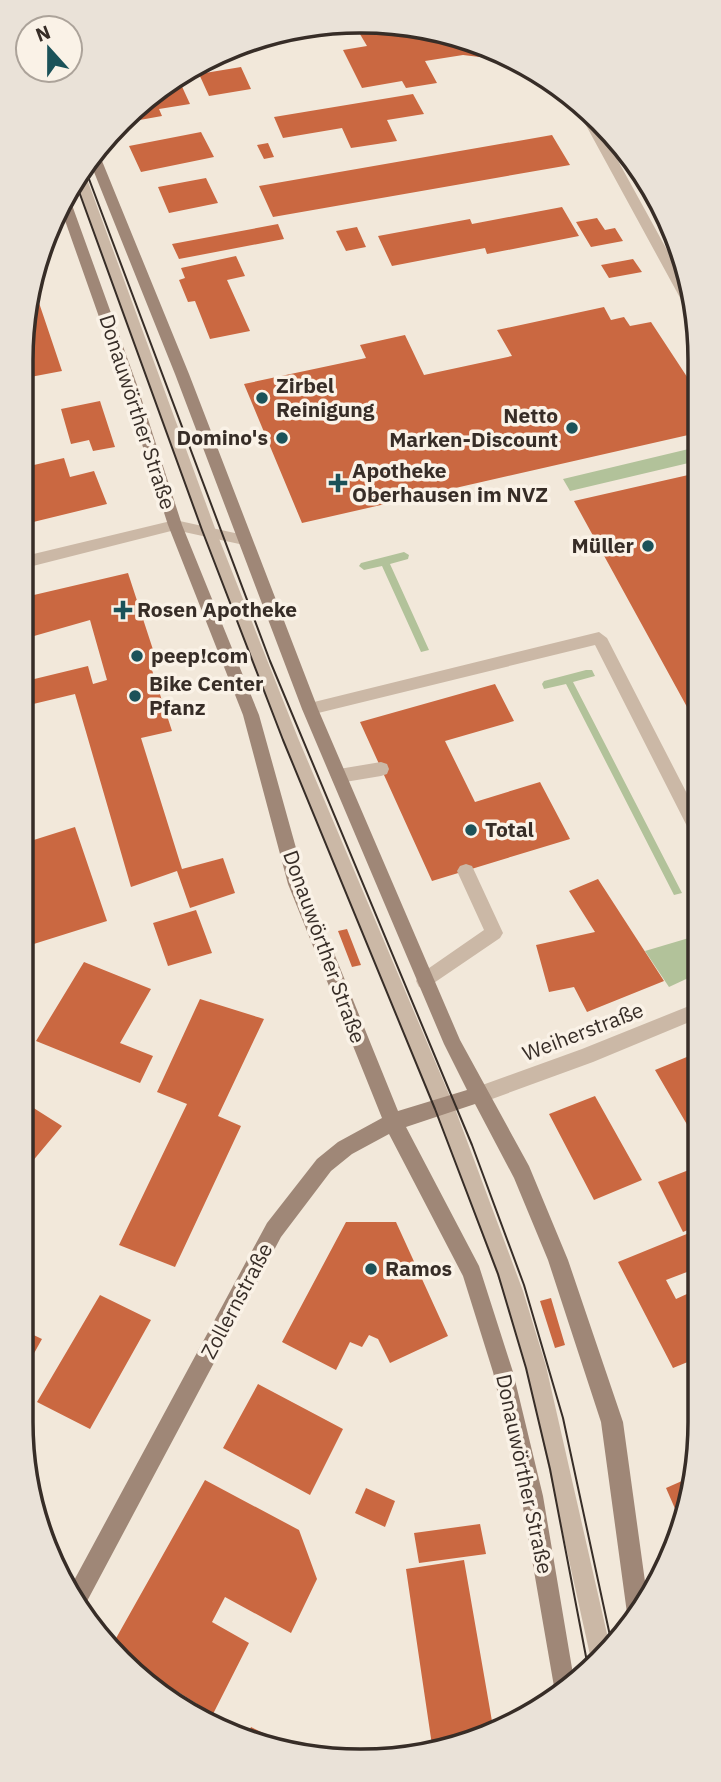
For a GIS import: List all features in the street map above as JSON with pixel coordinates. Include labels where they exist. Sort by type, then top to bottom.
[{"type":"main road","points":[[98,165],[182,374],[310,709],[453,1044],[522,1173],[558,1261],[612,1422],[636,1598]]},
{"type":"main road","name":"Donauwörther Straße","points":[[69,213],[130,385],[175,525],[250,715],[297,884],[393,1122],[472,1273],[503,1372],[532,1496],[562,1679]]},
{"type":"main road","name":"Zollernstraße","points":[[80,1591],[274,1230],[324,1165],[345,1148],[393,1122],[481,1094]]},
{"type":"street","points":[[597,134],[678,282]]},
{"type":"street","points":[[84,186],[209,531],[290,738],[444,1106],[513,1291],[536,1366],[598,1647]]},
{"type":"street","points":[[33,561],[175,525],[244,540]]},
{"type":"street","points":[[310,709],[599,638],[688,812]]},
{"type":"street","points":[[339,776],[381,769]]},
{"type":"street","points":[[425,981],[494,933],[466,871]]},
{"type":"street","name":"Weiherstraße","points":[[481,1094],[586,1056],[688,1014]]},
{"type":"green space","points":[[688,449],[688,463],[570,491],[563,479]]},
{"type":"green space","points":[[404,552],[409,555],[408,559],[390,564],[429,650],[421,652],[382,566],[364,570],[359,566],[361,563]]},
{"type":"green space","points":[[592,670],[595,676],[573,682],[682,893],[674,895],[566,684],[544,689],[542,684],[544,681]]},
{"type":"green space","points":[[688,938],[688,978],[669,987],[645,951]]},
{"type":"building","points":[[359,33],[403,36],[445,44],[485,58],[463,55],[425,61],[437,83],[406,88],[402,81],[362,88],[343,50],[367,46]]},
{"type":"building","points":[[241,67],[251,89],[209,96],[200,76]]},
{"type":"building","points":[[182,86],[190,104],[159,109],[162,116],[138,120]]},
{"type":"building","points":[[413,94],[424,114],[387,120],[397,141],[351,148],[342,128],[283,138],[274,117]]},
{"type":"building","points":[[201,132],[214,157],[141,172],[129,146]]},
{"type":"building","points":[[552,135],[570,165],[273,217],[259,186]]},
{"type":"building","points":[[268,143],[274,157],[264,159],[257,145]]},
{"type":"building","points":[[206,178],[218,203],[169,213],[158,187]]},
{"type":"building","points":[[562,207],[579,236],[487,254],[485,248],[392,266],[378,236],[470,219],[472,224]]},
{"type":"building","points":[[597,218],[605,230],[615,228],[623,241],[591,247],[576,222]]},
{"type":"building","points":[[278,224],[284,239],[179,259],[172,244]]},
{"type":"building","points":[[357,227],[366,247],[346,251],[336,231]]},
{"type":"building","points":[[236,256],[245,276],[227,280],[250,331],[210,339],[195,301],[188,302],[179,280],[185,278],[181,268]]},
{"type":"building","points":[[633,259],[642,272],[609,278],[601,265]]},
{"type":"building","points":[[39,303],[62,371],[33,376]]},
{"type":"building","points":[[604,307],[611,320],[624,317],[630,326],[651,322],[688,378],[688,435],[302,523],[244,384],[366,358],[360,345],[405,335],[424,375],[512,356],[497,330]]},
{"type":"building","points":[[100,401],[115,447],[93,451],[89,440],[71,444],[61,409]]},
{"type":"building","points":[[64,458],[70,477],[94,471],[107,504],[33,522],[33,465]]},
{"type":"building","name":"Müller","points":[[688,475],[688,709],[574,501]]},
{"type":"building","points":[[128,573],[159,668],[152,670],[172,731],[141,738],[182,869],[223,858],[235,893],[190,908],[177,871],[131,887],[75,694],[33,704],[33,679],[88,666],[93,684],[107,680],[90,620],[33,636],[33,595]]},
{"type":"building","points":[[495,684],[514,721],[445,741],[475,802],[540,782],[570,839],[432,881],[360,722]]},
{"type":"building","points":[[75,827],[107,921],[33,944],[33,840]]},
{"type":"building","points":[[598,879],[664,981],[587,1012],[574,987],[549,992],[536,945],[595,932],[569,891]]},
{"type":"building","points":[[196,910],[212,953],[168,966],[153,923]]},
{"type":"building","points":[[347,929],[361,965],[352,967],[338,931]]},
{"type":"building","points":[[84,962],[151,989],[120,1043],[153,1056],[140,1083],[36,1041]]},
{"type":"building","points":[[200,999],[264,1019],[218,1116],[241,1126],[175,1267],[119,1245],[187,1104],[157,1092]]},
{"type":"building","points":[[688,1056],[688,1126],[655,1070]]},
{"type":"building","points":[[595,1096],[642,1180],[594,1200],[549,1114]]},
{"type":"building","points":[[33,1108],[62,1126],[33,1161]]},
{"type":"building","points":[[688,1170],[688,1230],[683,1232],[658,1182]]},
{"type":"building","points":[[346,1222],[396,1222],[448,1336],[390,1363],[378,1339],[369,1335],[362,1347],[350,1342],[336,1370],[282,1342]]},
{"type":"building","points":[[688,1233],[688,1272],[666,1280],[676,1299],[688,1294],[688,1362],[673,1368],[618,1262]]},
{"type":"building","points":[[100,1295],[151,1320],[90,1429],[37,1402]]},
{"type":"building","points":[[551,1298],[565,1345],[555,1348],[540,1301]]},
{"type":"building","points":[[33,1335],[42,1339],[33,1355]]},
{"type":"building","points":[[258,1384],[343,1429],[310,1495],[223,1448]]},
{"type":"building","points":[[205,1480],[299,1530],[317,1579],[291,1633],[225,1597],[212,1622],[249,1643],[213,1714],[161,1681],[116,1639]]},
{"type":"building","points":[[682,1481],[676,1510],[666,1488]]},
{"type":"building","points":[[366,1488],[395,1501],[385,1527],[355,1513]]},
{"type":"building","points":[[480,1524],[486,1554],[419,1563],[414,1533]]},
{"type":"building","points":[[464,1560],[492,1721],[431,1741],[406,1569]]},
{"type":"tram line","points":[[89,178],[270,661],[472,1145],[524,1285],[563,1418],[610,1634]]},
{"type":"tram line","points":[[80,193],[202,530],[283,740],[435,1109],[498,1274],[526,1368],[550,1469],[586,1658]]},
{"type":"place","name":"Zirbel Reinigung","points":[[262,398]]},
{"type":"place","name":"Netto Marken-Discount","points":[[572,428]]},
{"type":"place","name":"Domino's","points":[[282,438]]},
{"type":"place","name":"Apotheke Oberhausen im NVZ","points":[[338,483]]},
{"type":"place","name":"Müller","points":[[648,546]]},
{"type":"place","name":"Rosen Apotheke","points":[[123,610]]},
{"type":"place","name":"peep!com","points":[[137,656]]},
{"type":"place","name":"Bike Center Pfanz","points":[[135,696]]},
{"type":"place","name":"Total","points":[[471,830]]},
{"type":"place","name":"Ramos","points":[[371,1269]]}]
